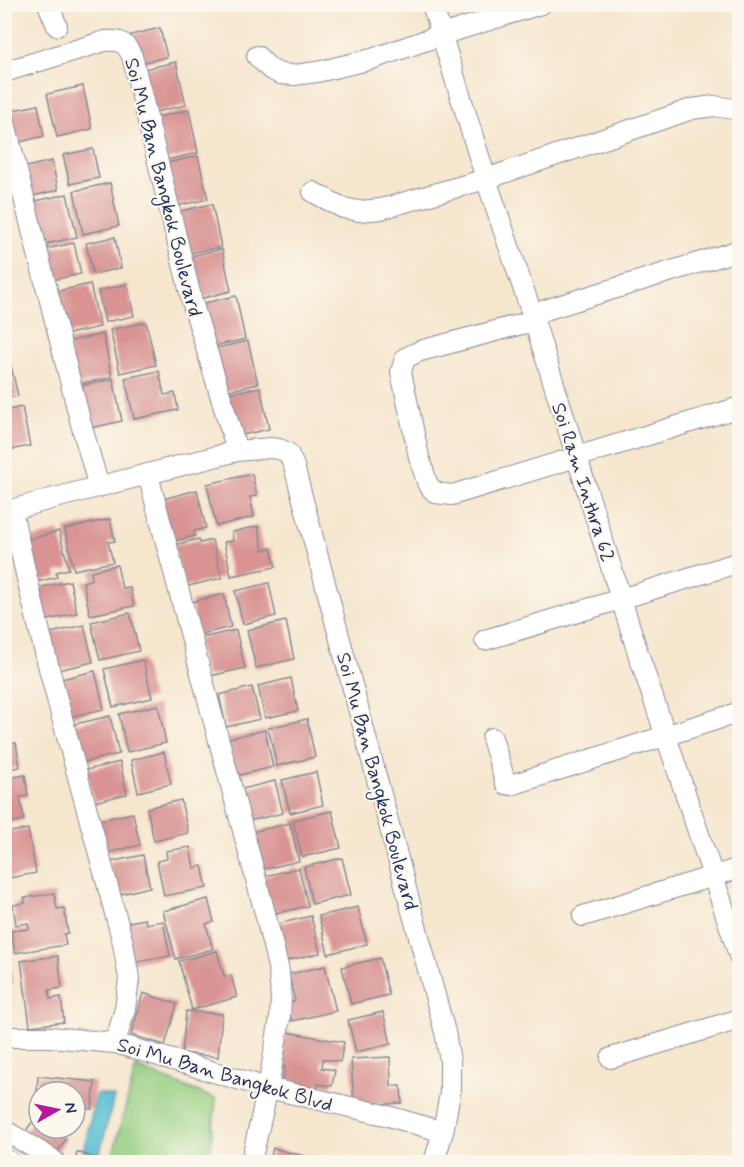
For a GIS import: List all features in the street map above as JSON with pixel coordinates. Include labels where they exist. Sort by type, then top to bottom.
[{"type":"street","points":[[48,4],[57,26]]},
{"type":"street","name":"Soi Ram Inthra 62","points":[[432,4],[621,599],[740,958]]},
{"type":"street","points":[[257,56],[270,69],[280,74],[317,72],[372,59],[541,4]]},
{"type":"street","name":"Soi Mu Ban Bangkok Boulevard","points":[[4,72],[105,41],[115,40],[124,44],[128,49],[132,56],[192,301],[237,451]]},
{"type":"street","points":[[313,192],[343,208],[359,211],[381,209],[486,179],[692,109],[714,106],[740,110]]},
{"type":"street","points":[[4,119],[99,487]]},
{"type":"street","points":[[740,250],[532,318],[420,351],[405,358],[401,372],[419,457],[428,485],[436,493],[452,495],[740,407]]},
{"type":"street","name":"Soi Mu Ban Bangkok Boulevard","points":[[115,1042],[125,1009],[129,979],[123,943],[62,721],[8,511],[237,451],[279,449],[288,453],[294,466],[446,1032],[450,1061],[450,1093],[443,1132],[434,1162]]},
{"type":"street","points":[[148,475],[279,972],[280,1018],[268,1088],[251,1162]]},
{"type":"street","points":[[485,640],[740,562]]},
{"type":"street","points":[[492,738],[506,783],[511,785],[740,712]]},
{"type":"street","points":[[583,916],[740,868]]},
{"type":"street","points":[[611,1058],[740,1018]]},
{"type":"street","name":"Soi Mu Ban Bangkok Blvd","points":[[4,1037],[51,1037],[115,1042],[268,1088],[385,1115],[443,1132]]},
{"type":"street","points":[[4,1130],[55,1162]]},
{"type":"street","points":[[4,1159],[10,1162]]},
{"type":"green space","points":[[136,1067],[216,1099],[211,1162],[111,1162]]},
{"type":"water","points":[[97,1093],[114,1097],[99,1156],[83,1151]]},
{"type":"building","points":[[160,28],[167,57],[137,64],[131,35]]},
{"type":"building","points":[[176,62],[186,105],[150,113],[140,70]]},
{"type":"building","points":[[83,86],[92,129],[57,137],[47,94]]},
{"type":"building","points":[[38,105],[44,136],[16,143],[9,111]]},
{"type":"building","points":[[189,110],[198,153],[162,161],[153,118]]},
{"type":"building","points":[[93,149],[99,178],[70,184],[63,155]]},
{"type":"building","points":[[198,156],[208,199],[172,207],[162,164]]},
{"type":"building","points":[[52,161],[58,190],[29,197],[22,168]]},
{"type":"building","points":[[110,183],[119,226],[83,234],[74,191]]},
{"type":"building","points":[[67,194],[77,237],[41,245],[31,202]]},
{"type":"building","points":[[212,204],[221,247],[185,254],[176,212]]},
{"type":"building","points":[[115,237],[121,268],[93,274],[86,243]]},
{"type":"building","points":[[74,243],[81,274],[52,280],[46,249]]},
{"type":"building","points":[[222,249],[231,291],[195,300],[186,257]]},
{"type":"building","points":[[90,284],[100,327],[64,335],[54,292]]},
{"type":"building","points":[[127,284],[134,316],[105,322],[98,291]]},
{"type":"building","points":[[236,296],[245,339],[209,347],[200,304]]},
{"type":"building","points":[[146,322],[156,365],[120,373],[110,330]]},
{"type":"building","points":[[103,334],[112,377],[76,385],[67,342]]},
{"type":"building","points":[[248,341],[258,384],[222,392],[212,349]]},
{"type":"building","points":[[9,357],[18,396],[4,399],[4,358]]},
{"type":"building","points":[[159,371],[164,395],[175,393],[178,410],[134,419],[125,378]]},
{"type":"building","points":[[113,379],[122,421],[86,429],[77,387]]},
{"type":"building","points":[[260,387],[269,429],[233,437],[224,394]]},
{"type":"building","points":[[22,407],[30,446],[4,451],[4,411]]},
{"type":"building","points":[[252,474],[257,496],[250,497],[254,517],[216,526],[207,484]]},
{"type":"building","points":[[197,490],[206,528],[194,531],[195,536],[170,542],[159,500]]},
{"type":"building","points":[[110,519],[115,541],[108,542],[113,562],[74,570],[65,529]]},
{"type":"building","points":[[258,526],[263,550],[271,548],[276,567],[231,576],[224,542],[233,541],[232,532]]},
{"type":"building","points":[[59,531],[69,569],[56,572],[57,577],[33,583],[22,541]]},
{"type":"building","points":[[199,539],[200,543],[212,540],[222,578],[184,587],[174,545]]},
{"type":"building","points":[[117,565],[122,588],[130,587],[134,606],[90,615],[83,582],[92,579],[91,571]]},
{"type":"building","points":[[70,581],[77,613],[44,621],[37,588]]},
{"type":"building","points":[[269,583],[276,616],[243,624],[235,591]]},
{"type":"building","points":[[224,594],[231,627],[198,635],[191,602]]},
{"type":"building","points":[[130,613],[139,651],[100,660],[91,622]]},
{"type":"building","points":[[286,621],[294,659],[256,668],[247,630]]},
{"type":"building","points":[[84,625],[93,662],[54,671],[46,634]]},
{"type":"building","points":[[236,630],[245,668],[206,677],[197,639]]},
{"type":"building","points":[[143,660],[152,698],[113,707],[104,669]]},
{"type":"building","points":[[95,671],[104,709],[65,718],[57,680]]},
{"type":"building","points":[[291,678],[298,711],[265,718],[258,686]]},
{"type":"building","points":[[252,687],[260,719],[226,727],[219,695]]},
{"type":"building","points":[[158,705],[166,743],[127,752],[119,714]]},
{"type":"building","points":[[110,716],[119,754],[80,763],[71,725]]},
{"type":"building","points":[[307,719],[315,757],[277,766],[268,728]]},
{"type":"building","points":[[265,730],[273,767],[235,776],[226,739]]},
{"type":"building","points":[[4,739],[7,745],[16,743],[20,767],[4,770]]},
{"type":"building","points":[[164,752],[171,784],[138,792],[131,760]]},
{"type":"building","points":[[120,762],[127,794],[94,802],[86,770]]},
{"type":"building","points":[[316,772],[323,805],[290,813],[282,780]]},
{"type":"building","points":[[25,775],[28,796],[20,797],[24,820],[4,824],[4,779]]},
{"type":"building","points":[[275,781],[283,813],[249,821],[242,789]]},
{"type":"building","points":[[181,800],[188,833],[154,841],[147,808]]},
{"type":"building","points":[[332,811],[341,848],[302,857],[293,820]]},
{"type":"building","points":[[133,813],[140,845],[106,853],[99,820]]},
{"type":"building","points":[[290,823],[299,861],[260,870],[252,832]]},
{"type":"building","points":[[28,829],[36,873],[4,879],[4,833]]},
{"type":"building","points":[[190,847],[194,868],[202,866],[207,888],[164,896],[157,861],[167,859],[166,851]]},
{"type":"building","points":[[143,855],[150,887],[117,895],[109,862]]},
{"type":"building","points":[[342,858],[351,895],[312,904],[304,867]]},
{"type":"building","points":[[299,868],[308,906],[269,915],[261,877]]},
{"type":"building","points":[[54,893],[57,909],[64,908],[68,933],[64,934],[66,945],[15,953],[11,931],[29,929],[28,923],[16,925],[13,905],[25,903],[24,898]]},
{"type":"building","points":[[208,899],[214,922],[206,924],[213,949],[176,959],[163,911]]},
{"type":"building","points":[[358,907],[367,944],[328,954],[319,916]]},
{"type":"building","points":[[311,916],[320,953],[281,962],[273,925]]},
{"type":"building","points":[[145,919],[146,924],[163,921],[170,956],[132,963],[124,923]]},
{"type":"building","points":[[217,951],[224,976],[231,975],[237,997],[192,1010],[179,961]]},
{"type":"building","points":[[58,956],[62,988],[49,990],[50,999],[61,997],[64,1022],[30,1026],[21,961]]},
{"type":"building","points":[[380,958],[389,995],[351,1004],[342,967]]},
{"type":"building","points":[[9,961],[13,983],[4,984],[4,962]]},
{"type":"building","points":[[325,966],[336,1011],[292,1021],[288,1003],[295,1001],[289,974]]},
{"type":"building","points":[[4,989],[8,989],[11,1009],[4,1010]]},
{"type":"building","points":[[143,993],[177,1004],[165,1045],[131,1035]]},
{"type":"building","points":[[186,1011],[222,1014],[218,1057],[182,1053]]},
{"type":"building","points":[[383,1012],[391,1044],[356,1052],[348,1020]]},
{"type":"building","points":[[286,1032],[344,1042],[340,1062],[323,1059],[322,1068],[335,1070],[332,1086],[318,1084],[318,1090],[282,1089],[285,1067],[280,1065]]},
{"type":"building","points":[[390,1057],[391,1086],[401,1086],[402,1103],[354,1106],[351,1059]]},
{"type":"building","points":[[38,1076],[76,1080],[38,1080]]},
{"type":"building","points":[[87,1081],[95,1082],[92,1109],[87,1109]]},
{"type":"building","points":[[31,1140],[65,1140],[55,1156]]},
{"type":"building","points":[[273,1148],[324,1161],[324,1162],[270,1162]]},
{"type":"building","points":[[77,1152],[102,1160],[101,1162],[75,1162]]}]
